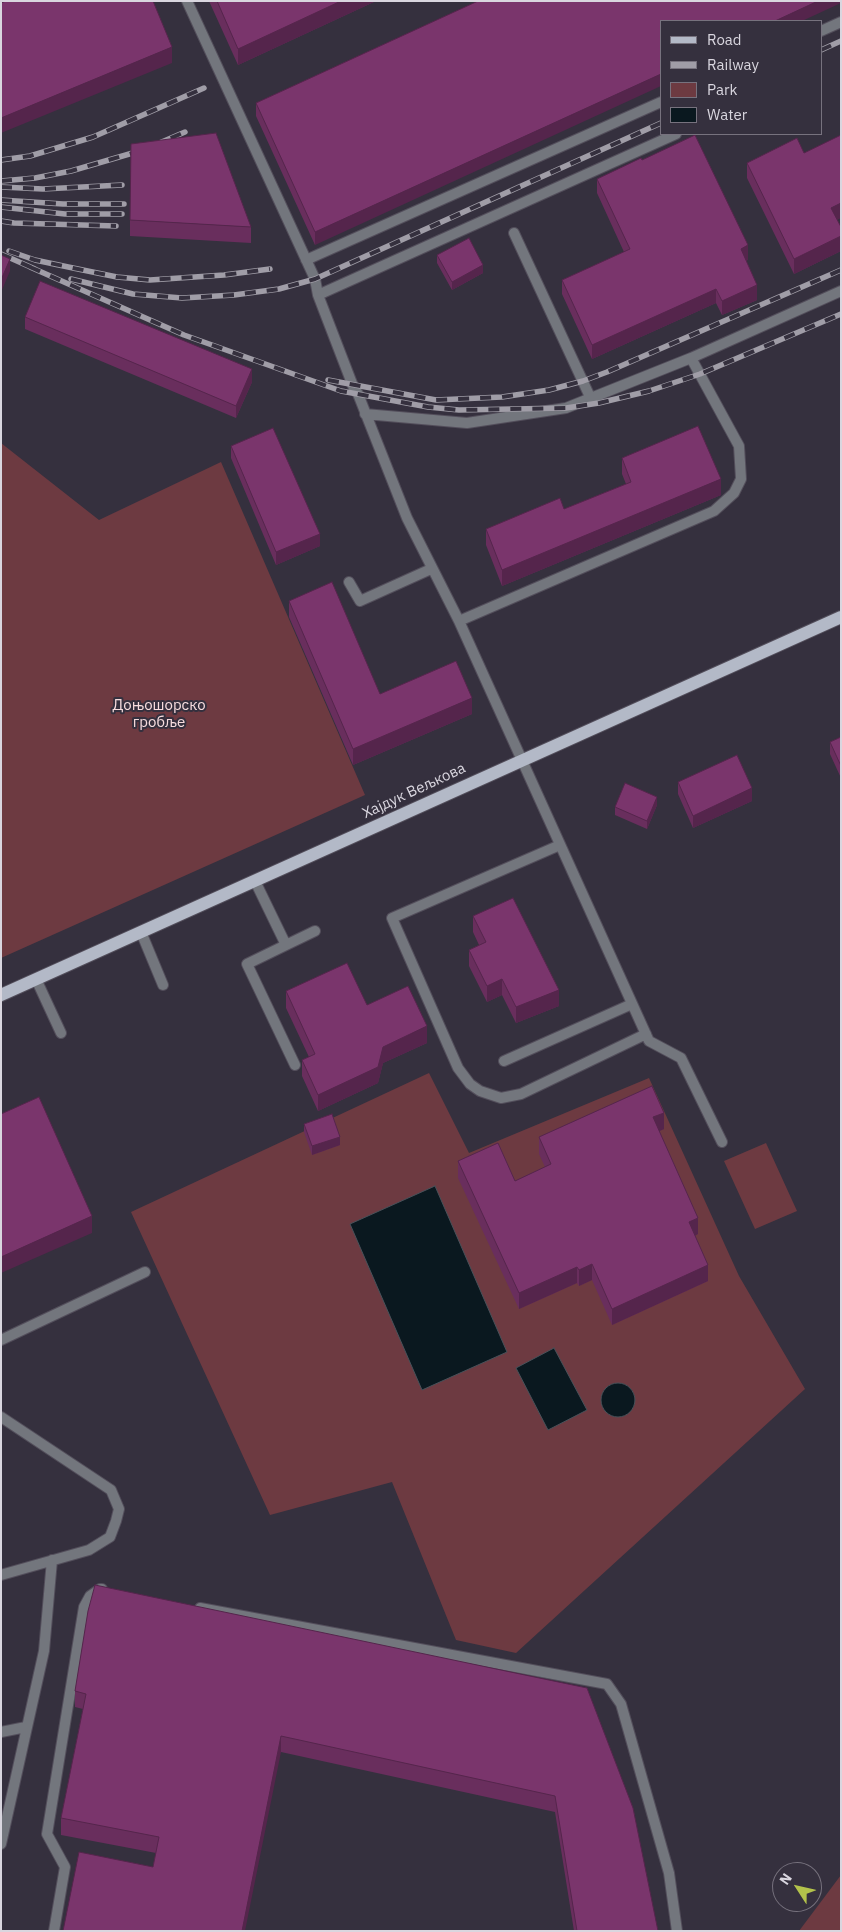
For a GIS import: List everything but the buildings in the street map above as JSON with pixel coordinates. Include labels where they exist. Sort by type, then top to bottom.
[{"type":"main road","name":"Хајдук Вељкова","points":[[1,995],[841,617]]},
{"type":"lane","points":[[187,1],[315,280],[318,295],[353,386],[407,518],[459,621],[649,1041],[681,1058],[722,1142]]},
{"type":"lane","points":[[822,31],[841,22]]},
{"type":"lane","points":[[306,260],[660,102]]},
{"type":"lane","points":[[318,295],[674,135]]},
{"type":"lane","points":[[514,233],[591,398]]},
{"type":"lane","points":[[365,414],[467,423],[566,408],[691,358],[841,291]]},
{"type":"lane","points":[[459,621],[714,511],[734,493],[741,479],[738,446],[691,358]]},
{"type":"lane","points":[[349,582],[360,602],[432,569]]},
{"type":"lane","points":[[560,845],[392,918],[458,1068],[470,1084],[480,1091],[501,1098],[521,1094],[646,1034]]},
{"type":"lane","points":[[255,882],[286,945]]},
{"type":"lane","points":[[295,1065],[247,964],[315,931]]},
{"type":"lane","points":[[141,932],[163,985]]},
{"type":"lane","points":[[36,979],[61,1033]]},
{"type":"lane","points":[[504,1061],[632,1004]]},
{"type":"lane","points":[[1,1340],[145,1272]]},
{"type":"lane","points":[[1,1417],[111,1490],[118,1509],[110,1537],[89,1550],[1,1574]]},
{"type":"lane","points":[[1,1844],[44,1651],[52,1560]]},
{"type":"lane","points":[[54,1931],[65,1867],[47,1834],[80,1627],[84,1607],[90,1596],[100,1589],[110,1591]]},
{"type":"lane","points":[[188,1606],[607,1684],[621,1704],[624,1713],[669,1873],[677,1931]]},
{"type":"lane","points":[[1,1732],[26,1727]]},
{"type":"green space","name":"Доњошорско гробље","points":[[1,443],[99,520],[221,462],[365,795],[1,958]]},
{"type":"green space","points":[[429,1073],[469,1153],[649,1078],[739,1276],[805,1389],[516,1653],[456,1640],[392,1482],[270,1515],[131,1212]]},
{"type":"green space","points":[[766,1143],[797,1211],[755,1229],[724,1161]]},
{"type":"green space","points":[[841,1875],[841,1931],[799,1931],[813,1912],[822,1912],[822,1900]]},
{"type":"water","points":[[435,1186],[507,1352],[422,1390],[350,1224]]},
{"type":"water","points":[[554,1348],[587,1410],[548,1430],[516,1368]]},
{"type":"water","points":[[618,1383],[625,1384],[630,1388],[634,1393],[634,1407],[630,1412],[625,1416],[618,1417],[611,1416],[606,1412],[602,1407],[601,1400],[602,1393],[606,1388],[611,1384]]},
{"type":"railway","points":[[822,50],[841,41]]},
{"type":"railway","points":[[1,160],[30,156],[93,137],[204,88]]},
{"type":"railway","points":[[71,279],[133,294],[182,298],[234,295],[279,289],[315,279],[660,123]]},
{"type":"railway","points":[[1,181],[35,178],[71,171],[143,150],[185,132]]},
{"type":"railway","points":[[1,187],[43,189],[122,185]]},
{"type":"railway","points":[[1,200],[63,204],[124,204]]},
{"type":"railway","points":[[1,207],[65,214],[122,214]]},
{"type":"railway","points":[[1,221],[116,226]]},
{"type":"railway","points":[[9,251],[35,260],[73,268],[117,277],[150,280],[224,275],[270,269]]},
{"type":"railway","points":[[1,254],[35,269]]},
{"type":"railway","points":[[30,267],[184,335],[341,391],[428,407],[459,410],[566,408],[599,403],[649,391],[700,374],[841,314]]},
{"type":"railway","points":[[328,380],[436,400],[502,397],[549,390],[607,372],[841,270]]}]
